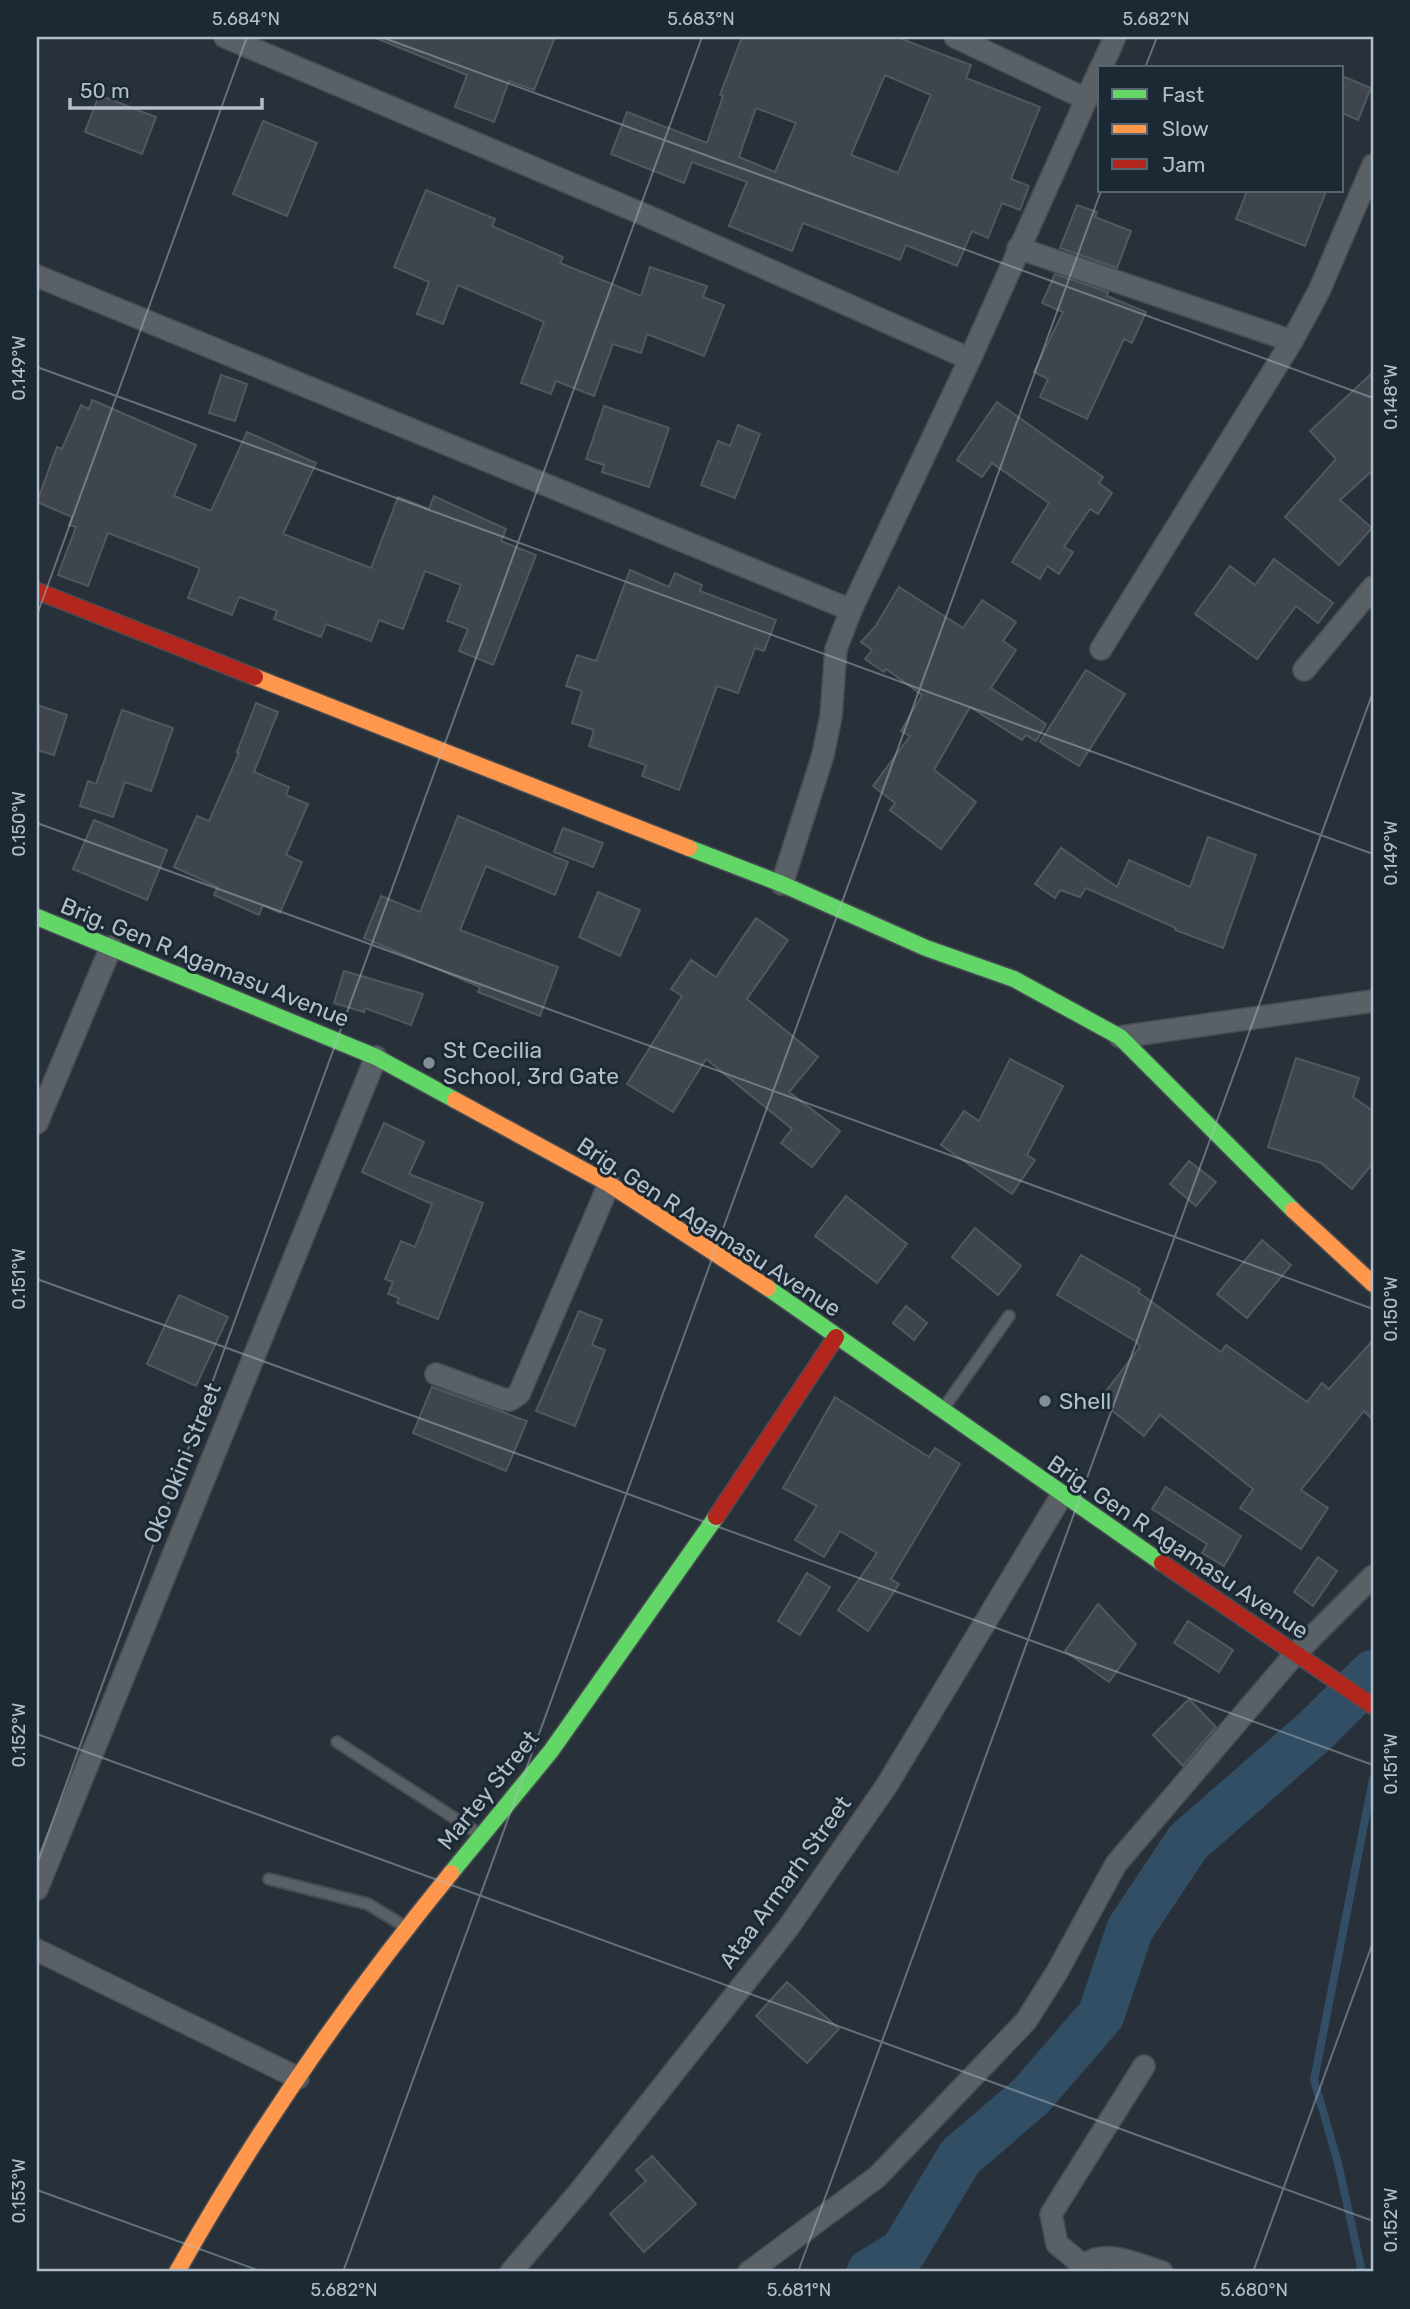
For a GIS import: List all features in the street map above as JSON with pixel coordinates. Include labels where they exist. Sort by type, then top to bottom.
[{"type":"street","points":[[225,37],[645,215],[970,359]]},
{"type":"street","points":[[955,37],[1086,99]]},
{"type":"street","points":[[1101,66],[1115,37]]},
{"type":"street","points":[[782,884],[823,755],[831,716],[836,649],[851,610],[970,359],[1098,73]]},
{"type":"street","points":[[1101,649],[1292,341],[1319,290],[1373,165]]},
{"type":"street","points":[[1018,248],[1292,341]]},
{"type":"street","points":[[37,276],[851,610]]},
{"type":"street","points":[[1304,670],[1373,587]]},
{"type":"street","points":[[37,591],[782,884],[926,948],[1014,979],[1120,1037],[1283,1201],[1373,1284]]},
{"type":"street","name":"Brig. Gen R Agamasu Avenue","points":[[37,917],[376,1057],[609,1184],[757,1280],[1062,1495],[1373,1706]]},
{"type":"street","points":[[37,1123],[111,947]]},
{"type":"street","points":[[1120,1037],[1373,1001]]},
{"type":"street","name":"Oko Okini Street","points":[[37,1889],[376,1057]]},
{"type":"street","points":[[436,1374],[503,1399],[510,1400],[519,1394],[609,1184]]},
{"type":"street","name":"Martey Street","points":[[177,2272],[229,2179],[378,1962],[551,1751],[687,1561],[836,1337]]},
{"type":"street","name":"Ataa Armarh Street","points":[[511,2272],[580,2191],[789,1928],[887,1785],[1062,1495]]},
{"type":"street","points":[[749,2272],[877,2177],[1026,2021],[1057,1972],[1116,1864],[1373,1576]]},
{"type":"street","points":[[37,1950],[298,2078]]},
{"type":"street","points":[[1144,2066],[1051,2214],[1057,2244],[1083,2269],[1096,2260],[1113,2258],[1162,2272]]},
{"type":"lane","points":[[941,1411],[1009,1316]]},
{"type":"lane","points":[[337,1742],[481,1835]]},
{"type":"lane","points":[[269,1879],[368,1904],[406,1927]]},
{"type":"building","points":[[373,37],[555,37],[534,90],[509,81],[494,122],[455,107],[467,75]]},
{"type":"building","points":[[742,37],[896,37],[971,65],[966,78],[1040,107],[1011,179],[1029,186],[1020,210],[1002,203],[988,238],[972,231],[957,266],[906,245],[900,260],[803,223],[792,251],[729,226],[747,182],[692,162],[684,183],[611,154],[627,112],[707,143],[723,96],[720,95]],"holes":[[[885,75],[931,95],[898,173],[851,155]],[[756,108],[796,123],[775,172],[739,157]]]},
{"type":"building","points":[[1344,77],[1371,88],[1358,120],[1344,114]]},
{"type":"building","points":[[99,95],[156,117],[142,154],[85,132]]},
{"type":"building","points":[[263,121],[317,143],[287,216],[233,194]]},
{"type":"building","points":[[426,190],[495,219],[492,226],[563,257],[560,263],[641,296],[650,267],[707,286],[703,297],[724,305],[704,356],[647,334],[641,353],[613,344],[594,396],[556,381],[551,394],[521,383],[544,322],[458,285],[443,324],[417,314],[429,282],[394,267]]},
{"type":"building","points":[[1247,192],[1326,192],[1305,246],[1236,219]]},
{"type":"building","points":[[1077,205],[1097,212],[1095,217],[1131,231],[1117,268],[1060,248]]},
{"type":"building","points":[[1055,274],[1108,292],[1107,296],[1146,312],[1132,343],[1124,339],[1087,419],[1040,397],[1048,379],[1034,372],[1063,312],[1042,303]]},
{"type":"building","points":[[1373,372],[1373,470],[1340,500],[1372,528],[1339,565],[1285,517],[1336,459],[1310,431]]},
{"type":"building","points":[[221,375],[247,384],[235,421],[209,413]]},
{"type":"building","points":[[92,400],[196,445],[174,496],[211,511],[247,432],[316,463],[283,534],[371,568],[398,497],[429,509],[434,496],[506,529],[501,541],[536,555],[493,665],[459,651],[468,629],[447,621],[461,585],[425,571],[403,629],[379,620],[371,641],[326,624],[321,637],[274,619],[277,611],[239,597],[232,615],[188,598],[200,568],[108,533],[88,586],[58,575],[76,527],[69,525],[72,517],[37,502],[57,447],[62,449],[81,405],[89,409]]},
{"type":"building","points":[[997,402],[1103,477],[1099,483],[1112,493],[1098,514],[1090,509],[1064,547],[1073,552],[1059,574],[1047,566],[1040,579],[1012,562],[1049,503],[992,463],[982,477],[957,460]]},
{"type":"building","points":[[604,406],[669,428],[649,487],[602,472],[604,465],[586,459]]},
{"type":"building","points":[[738,425],[760,434],[735,498],[701,485],[718,441],[730,446]]},
{"type":"building","points":[[1274,559],[1333,603],[1318,623],[1296,606],[1257,659],[1195,614],[1230,566],[1255,585]]},
{"type":"building","points":[[630,570],[669,587],[675,573],[702,585],[700,591],[776,620],[764,651],[755,648],[738,693],[717,686],[679,790],[642,776],[646,765],[589,746],[594,730],[572,723],[582,691],[566,686],[577,655],[596,661]]},
{"type":"building","points":[[899,587],[963,628],[982,600],[1016,622],[1003,641],[1016,650],[991,688],[1046,724],[1036,741],[1026,735],[1022,740],[970,707],[934,770],[976,802],[941,849],[890,810],[895,803],[873,786],[910,736],[901,731],[922,695],[886,669],[884,672],[865,659],[872,650],[861,642],[875,627]]},
{"type":"building","points":[[1086,670],[1125,694],[1079,766],[1040,742]]},
{"type":"building","points":[[256,703],[278,712],[254,772],[289,787],[286,795],[308,804],[286,855],[302,862],[280,913],[263,905],[259,915],[214,895],[218,887],[174,867],[197,816],[209,821],[239,753],[237,752]]},
{"type":"building","points":[[37,705],[67,715],[54,755],[37,750]]},
{"type":"building","points":[[122,710],[173,728],[151,791],[125,782],[113,817],[80,806],[88,781],[96,784]]},
{"type":"building","points":[[458,816],[568,862],[555,895],[486,866],[460,930],[558,967],[540,1016],[478,992],[480,987],[364,938],[381,896],[420,912]]},
{"type":"building","points":[[94,820],[167,850],[147,900],[73,869]]},
{"type":"building","points":[[563,828],[603,843],[593,867],[554,852]]},
{"type":"building","points":[[1208,837],[1256,855],[1223,948],[1175,930],[1176,928],[1086,888],[1080,897],[1060,890],[1055,898],[1035,884],[1061,848],[1117,887],[1129,860],[1190,887]]},
{"type":"building","points":[[598,892],[640,910],[620,956],[579,937]]},
{"type":"building","points":[[756,918],[788,940],[747,999],[818,1057],[789,1092],[840,1131],[812,1167],[781,1143],[792,1129],[706,1059],[673,1112],[627,1084],[682,996],[671,989],[691,960],[716,977]]},
{"type":"building","points":[[344,971],[423,994],[411,1025],[365,1008],[364,1012],[334,1003]]},
{"type":"building","points":[[1296,1058],[1359,1078],[1353,1097],[1373,1111],[1373,1163],[1352,1189],[1321,1163],[1268,1147]]},
{"type":"building","points":[[1010,1059],[1063,1086],[1027,1155],[1035,1160],[1012,1194],[941,1145],[964,1111],[979,1121]]},
{"type":"building","points":[[384,1123],[424,1142],[409,1174],[483,1203],[438,1319],[397,1303],[399,1298],[388,1294],[393,1282],[385,1279],[401,1241],[415,1247],[432,1204],[362,1172]]},
{"type":"building","points":[[1189,1161],[1216,1182],[1196,1206],[1170,1184]]},
{"type":"building","points":[[846,1196],[907,1244],[877,1283],[815,1236]]},
{"type":"building","points":[[975,1228],[1021,1266],[998,1295],[952,1257]]},
{"type":"building","points":[[1262,1240],[1291,1265],[1247,1318],[1217,1294]]},
{"type":"building","points":[[1081,1255],[1140,1289],[1138,1292],[1221,1352],[1226,1345],[1307,1402],[1322,1383],[1329,1389],[1373,1340],[1373,1420],[1364,1411],[1301,1490],[1328,1508],[1301,1549],[1240,1508],[1253,1489],[1160,1415],[1144,1436],[1099,1400],[1140,1347],[1137,1342],[1057,1295]]},
{"type":"building","points":[[179,1295],[228,1317],[196,1386],[147,1364]]},
{"type":"building","points":[[906,1306],[927,1323],[914,1340],[893,1323]]},
{"type":"building","points":[[579,1311],[602,1320],[592,1345],[605,1350],[575,1426],[536,1411]]},
{"type":"building","points":[[432,1387],[527,1421],[506,1471],[413,1433]]},
{"type":"building","points":[[835,1397],[929,1457],[935,1448],[960,1464],[891,1579],[899,1584],[868,1631],[838,1610],[877,1553],[840,1531],[824,1557],[795,1540],[817,1506],[783,1488]]},
{"type":"building","points":[[1166,1487],[1241,1536],[1224,1566],[1202,1553],[1207,1544],[1152,1509]]},
{"type":"building","points":[[1318,1557],[1337,1571],[1313,1606],[1294,1592]]},
{"type":"building","points":[[807,1573],[830,1587],[800,1635],[778,1621]]},
{"type":"building","points":[[1098,1604],[1136,1644],[1109,1682],[1065,1651]]},
{"type":"building","points":[[1188,1621],[1233,1650],[1219,1672],[1174,1643]]},
{"type":"building","points":[[1189,1699],[1216,1727],[1183,1766],[1153,1735]]},
{"type":"building","points":[[787,1982],[839,2029],[807,2063],[756,2016]]},
{"type":"building","points":[[652,2156],[696,2204],[644,2252],[610,2214],[646,2181],[636,2170]]},
{"type":"waterway","points":[[870,2272],[903,2252],[960,2157],[1031,2096],[1101,2015],[1130,1929],[1188,1842],[1316,1730],[1373,1673]]},
{"type":"waterway","points":[[1362,2272],[1338,2163],[1314,2080],[1373,1779]]},
{"type":"traffic: fast","points":[[689,848],[782,884],[926,948],[1014,979],[1120,1037],[1293,1210]]},
{"type":"traffic: fast","points":[[37,917],[376,1057],[455,1100]]},
{"type":"traffic: fast","points":[[768,1288],[1162,1563]]},
{"type":"traffic: fast","points":[[451,1873],[551,1751],[716,1517]]},
{"type":"traffic: slow","points":[[255,677],[689,848]]},
{"type":"traffic: slow","points":[[455,1100],[609,1184],[768,1288]]},
{"type":"traffic: slow","points":[[1293,1210],[1373,1284]]},
{"type":"traffic: slow","points":[[177,2272],[239,2168],[305,2066],[376,1968],[451,1873]]},
{"type":"traffic: jam","points":[[37,591],[255,677]]},
{"type":"traffic: jam","points":[[716,1517],[836,1337]]},
{"type":"traffic: jam","points":[[1162,1563],[1373,1706]]},
{"type":"place","name":"St Cecilia School, 3rd Gate","points":[[429,1063]]},
{"type":"place","name":"Shell","points":[[1045,1401]]}]
